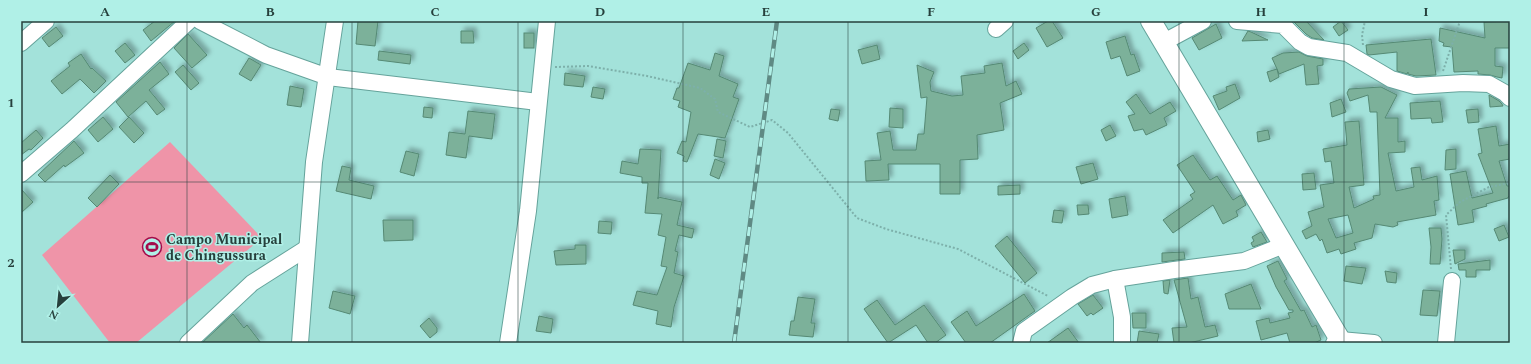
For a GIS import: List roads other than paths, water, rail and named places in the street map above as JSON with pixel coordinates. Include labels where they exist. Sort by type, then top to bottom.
[{"type":"main road","points":[[1151,21],[1339,342]]},
{"type":"street","points":[[21,43],[46,21]]},
{"type":"street","points":[[21,174],[72,130],[189,21]]},
{"type":"street","points":[[200,21],[266,55],[328,77],[538,102]]},
{"type":"street","points":[[300,343],[314,162],[328,77],[335,21]]},
{"type":"street","points":[[508,343],[528,211],[547,21]]},
{"type":"street","points":[[1164,42],[1203,21]]},
{"type":"street","points":[[1237,21],[1283,25],[1300,42],[1309,47],[1347,53],[1391,79],[1415,86],[1463,83],[1489,84],[1505,93],[1510,98]]},
{"type":"street","points":[[1021,343],[1024,331],[1063,303],[1092,286],[1114,279],[1244,261],[1284,246]]},
{"type":"street","points":[[188,343],[252,283],[307,248]]},
{"type":"street","points":[[1114,279],[1122,317],[1122,343]]},
{"type":"street","points":[[1446,343],[1452,281]]},
{"type":"street","points":[[1339,342],[1374,343]]},
{"type":"railway","points":[[734,343],[777,21]]},
{"type":"place","name":"Campo Municipal de Chingussura","points":[[152,247]]}]
